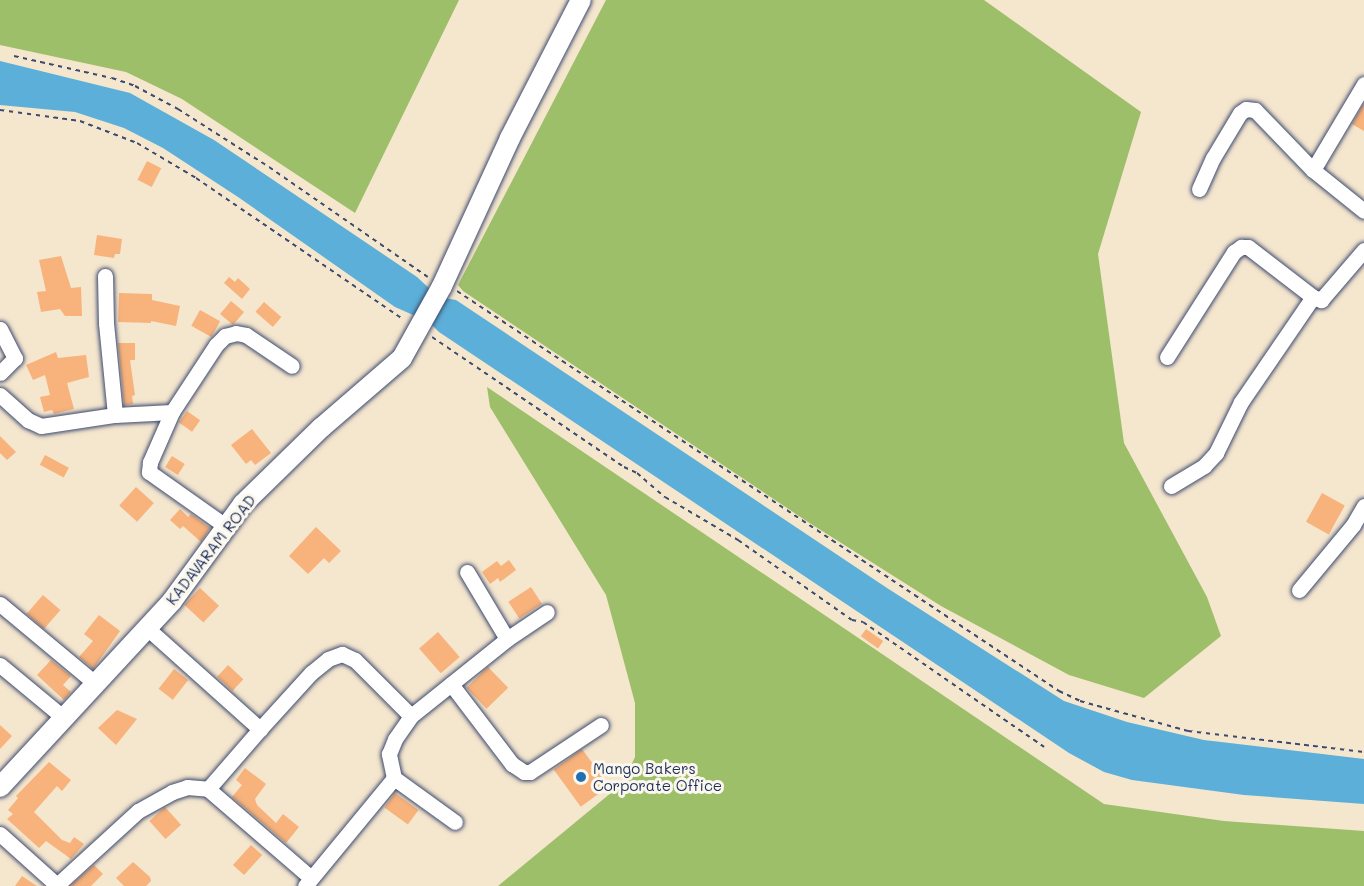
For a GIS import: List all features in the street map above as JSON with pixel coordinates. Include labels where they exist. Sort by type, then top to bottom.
[{"type":"main road","name":"KADAVARAM ROAD","points":[[0,787],[172,601],[243,504],[321,428],[402,358],[443,284],[510,138],[580,0]]},
{"type":"street","points":[[1313,170],[1364,84]]},
{"type":"street","points":[[1199,189],[1234,122],[1246,109],[1255,110],[1313,170],[1364,211]]},
{"type":"street","points":[[1167,357],[1234,252],[1241,247],[1248,247],[1313,297],[1321,300],[1364,250]]},
{"type":"street","points":[[105,276],[106,323],[115,415]]},
{"type":"street","points":[[1172,486],[1204,466],[1216,453],[1241,402],[1313,297]]},
{"type":"street","points":[[0,329],[15,358],[0,373]]},
{"type":"street","points":[[227,527],[149,472],[150,462],[172,412],[225,336],[236,333],[246,335],[292,366]]},
{"type":"street","points":[[0,395],[28,420],[41,426],[115,415],[172,412]]},
{"type":"street","points":[[1299,590],[1353,525],[1364,506]]},
{"type":"street","points":[[467,572],[507,639]]},
{"type":"street","points":[[0,604],[96,684]]},
{"type":"street","points":[[455,822],[394,778],[389,754],[395,739],[411,716],[507,639],[547,612]]},
{"type":"street","points":[[147,628],[260,729]]},
{"type":"street","points":[[208,789],[311,673],[328,659],[342,654],[354,660],[411,716]]},
{"type":"street","points":[[0,665],[64,718]]},
{"type":"street","points":[[451,684],[512,764],[524,772],[530,772],[600,725]]},
{"type":"street","points":[[0,834],[58,886],[138,811],[172,792],[187,787],[208,789],[308,882],[394,778]]},
{"type":"path","points":[[14,56],[112,78],[135,86],[178,109],[269,166],[422,275],[443,284],[1059,692],[1188,731],[1364,752]]},
{"type":"path","points":[[0,110],[80,121],[137,143],[196,178],[624,467],[637,473],[665,497],[738,540],[852,620],[863,622],[1044,747]]},
{"type":"green space","points":[[0,0],[459,0],[355,213],[182,99],[126,72],[0,45]]},
{"type":"green space","points":[[606,0],[984,0],[1141,112],[1098,254],[1124,443],[1207,597],[1221,636],[1144,698],[1069,675],[941,606],[808,522],[463,291],[458,285]]},
{"type":"green space","points":[[487,387],[1104,804],[1224,821],[1364,831],[1364,886],[498,886],[623,783],[635,757],[635,703],[606,595],[490,407]]},
{"type":"water","points":[[0,61],[130,93],[214,140],[417,277],[431,290],[444,298],[456,300],[887,588],[1064,701],[1127,722],[1204,740],[1364,759],[1364,804],[1244,795],[1132,780],[1104,772],[1069,753],[439,332],[429,322],[395,307],[238,197],[163,148],[124,128],[75,112],[0,105]]},
{"type":"building","points":[[1364,103],[1364,131],[1352,124]]},
{"type":"building","points":[[147,161],[161,168],[152,187],[137,180]]},
{"type":"building","points":[[97,235],[122,239],[120,254],[115,254],[114,258],[94,255]]},
{"type":"building","points":[[61,256],[71,288],[81,287],[82,316],[65,316],[60,309],[41,312],[37,292],[46,291],[39,260]]},
{"type":"building","points":[[229,277],[235,282],[238,278],[250,289],[242,299],[224,283]]},
{"type":"building","points":[[119,293],[152,294],[152,300],[180,306],[176,326],[151,321],[151,323],[118,322]]},
{"type":"building","points":[[231,301],[244,312],[233,325],[220,314]]},
{"type":"building","points":[[264,302],[281,317],[273,327],[255,312]]},
{"type":"building","points":[[200,310],[220,321],[211,337],[191,326]]},
{"type":"building","points":[[118,343],[135,343],[135,360],[130,360],[135,395],[132,396],[133,404],[124,405]]},
{"type":"building","points":[[56,352],[58,358],[86,355],[89,377],[67,383],[74,409],[54,414],[52,410],[44,412],[40,397],[50,395],[45,375],[33,380],[26,365]]},
{"type":"building","points":[[187,411],[200,420],[192,432],[179,422]]},
{"type":"building","points":[[252,429],[271,453],[255,465],[251,460],[246,464],[231,445]]},
{"type":"building","points":[[0,436],[16,452],[7,460],[0,453]]},
{"type":"building","points":[[45,455],[69,468],[64,477],[40,465]]},
{"type":"building","points":[[172,456],[185,464],[178,475],[165,467]]},
{"type":"building","points":[[136,487],[154,503],[137,522],[119,506]]},
{"type":"building","points":[[1322,493],[1345,506],[1329,534],[1306,522]]},
{"type":"building","points":[[180,509],[188,517],[191,514],[210,528],[201,542],[183,526],[180,529],[170,520]]},
{"type":"building","points":[[316,527],[341,551],[329,563],[324,558],[308,574],[289,556]]},
{"type":"building","points":[[509,560],[516,570],[500,582],[498,578],[490,584],[482,572],[497,561],[501,566]]},
{"type":"building","points":[[531,587],[542,604],[519,618],[508,602]]},
{"type":"building","points":[[200,588],[219,606],[203,623],[184,605]]},
{"type":"building","points":[[43,595],[60,610],[44,629],[27,614]]},
{"type":"building","points":[[99,615],[120,631],[93,669],[79,657],[93,641],[84,634]]},
{"type":"building","points":[[866,629],[883,641],[878,648],[861,636]]},
{"type":"building","points":[[438,632],[460,657],[441,673],[419,648]]},
{"type":"building","points":[[51,660],[71,676],[63,685],[71,692],[64,700],[37,675]]},
{"type":"building","points":[[228,665],[243,679],[232,691],[217,677]]},
{"type":"building","points":[[488,667],[508,688],[487,709],[466,688]]},
{"type":"building","points":[[174,669],[188,680],[173,700],[159,689]]},
{"type":"building","points":[[117,710],[137,719],[116,745],[98,728]]},
{"type":"building","points":[[0,725],[12,736],[0,749]]},
{"type":"building","name":"Mango Bakers Corporate Office","points":[[582,749],[609,786],[581,807],[554,770]]},
{"type":"building","points":[[49,762],[71,780],[62,791],[57,786],[34,812],[62,840],[70,843],[74,837],[84,844],[71,859],[46,841],[39,848],[7,819],[13,814],[8,810],[18,798],[16,796]]},
{"type":"building","points":[[245,768],[266,784],[255,799],[257,805],[276,823],[283,814],[299,827],[286,843],[232,797],[242,785],[236,780]]},
{"type":"building","points":[[395,793],[418,810],[408,825],[384,808]]},
{"type":"building","points":[[165,807],[181,825],[165,839],[149,821]]},
{"type":"building","points":[[251,845],[262,855],[244,875],[233,865]]},
{"type":"building","points":[[133,862],[150,877],[151,881],[146,886],[124,886],[116,878]]},
{"type":"building","points":[[94,865],[103,874],[91,886],[70,886]]},
{"type":"building","points":[[22,876],[37,886],[15,886]]},
{"type":"place","name":"Mango Bakers Corporate Office","points":[[581,777]]}]
